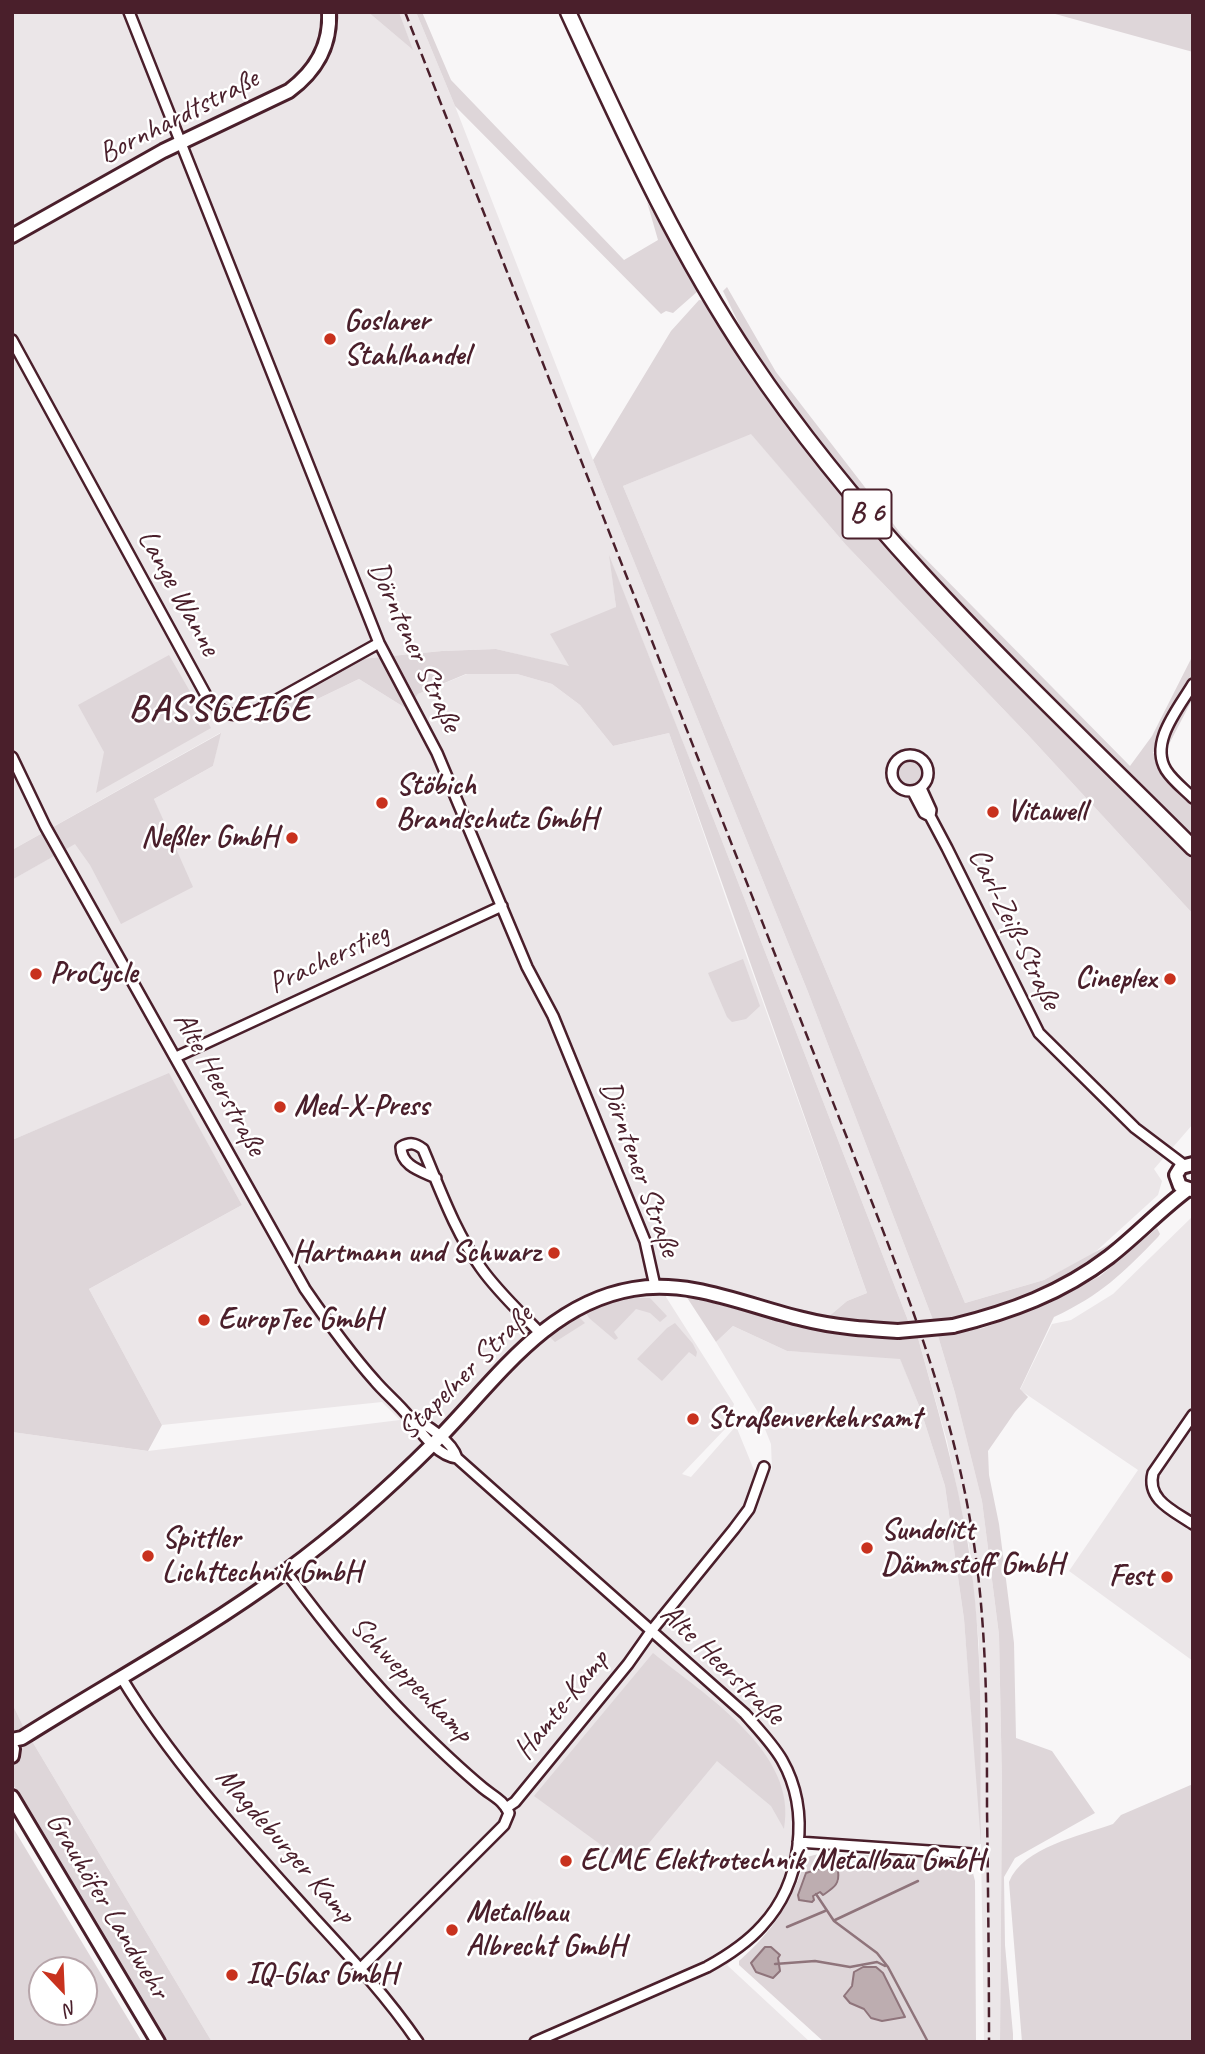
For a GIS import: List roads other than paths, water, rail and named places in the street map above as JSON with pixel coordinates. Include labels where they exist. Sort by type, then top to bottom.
[{"type":"main road","name":"B 6","points":[[568,12],[632,151],[670,225],[733,333],[806,438],[877,526],[927,580],[1193,848]]},
{"type":"street","name":"Dörntener Straße","points":[[129,12],[379,643],[436,753],[531,975],[553,1016],[636,1217],[645,1241],[654,1286]]},
{"type":"street","name":"Bornhardtstraße","points":[[12,236],[181,142],[277,98],[306,78],[323,52],[330,26],[329,12]]},
{"type":"street","name":"Lange Wanne","points":[[12,340],[208,699],[224,712],[239,717],[379,643]]},
{"type":"street","points":[[1193,684],[1164,734],[1160,747],[1164,766],[1169,774],[1193,798]]},
{"type":"street","name":"Alte Heerstraße","points":[[12,757],[38,813],[305,1289],[351,1352],[374,1381],[410,1417],[421,1422],[436,1441],[455,1452],[457,1458],[745,1714],[773,1746],[786,1769],[795,1794],[798,1842],[791,1874],[774,1911],[763,1925],[735,1951],[706,1967],[535,2042]]},
{"type":"street","name":"Carl-Zeiß-Straße","points":[[917,790],[931,810],[930,816],[1035,1027],[1135,1128],[1187,1174]]},
{"type":"street","name":"Pracherstieg","points":[[176,1057],[502,906]]},
{"type":"street","name":"Stapelner Straße","points":[[14,1746],[286,1572],[349,1522],[436,1441],[540,1333],[557,1319],[593,1300],[654,1286],[692,1289],[806,1320],[843,1326],[898,1331],[953,1326],[1020,1308],[1051,1294],[1109,1257],[1158,1212],[1187,1174]]},
{"type":"street","points":[[436,1178],[458,1229],[479,1265],[500,1293],[540,1333]]},
{"type":"street","points":[[1193,1415],[1153,1473],[1151,1484],[1158,1500],[1193,1524]]},
{"type":"street","name":"Hamte-Kamp","points":[[360,1969],[504,1825],[508,1811],[628,1664],[741,1519],[753,1500],[764,1467]]},
{"type":"street","name":"Schweppenkamp","points":[[286,1572],[357,1664],[413,1723],[484,1788],[504,1802],[508,1811]]},
{"type":"street","name":"Magdeburger Kamp","points":[[121,1676],[173,1753],[360,1969],[418,2042]]},
{"type":"street","name":"Grauhöfer Landwehr","points":[[12,1797],[158,2042]]},
{"type":"street","points":[[798,1842],[973,1854]]},
{"type":"waterway","points":[[835,1920],[918,1881]]},
{"type":"waterway","points":[[816,1894],[834,1921],[877,1953],[888,1967],[928,2042]]},
{"type":"waterway","points":[[787,1927],[825,1911]]},
{"type":"waterway","points":[[775,1964],[815,1961],[850,1967],[877,1962],[885,1966]]},
{"type":"railway","points":[[405,12],[884,1234],[918,1326],[947,1419],[969,1514],[983,1624],[987,1735],[989,2042]]},
{"type":"place","name":"Goslarer Stahlhandel","points":[[330,339]]},
{"type":"place","name":"Stöbich Brandschutz GmbH","points":[[382,803]]},
{"type":"place","name":"Vitawell","points":[[993,812]]},
{"type":"place","name":"Neßler GmbH","points":[[292,838]]},
{"type":"place","name":"ProCycle","points":[[36,974]]},
{"type":"place","name":"Cineplex","points":[[1170,979]]},
{"type":"place","name":"Med-X-Press","points":[[280,1107]]},
{"type":"place","name":"Hartmann und Schwarz","points":[[554,1253]]},
{"type":"place","name":"EuropTec GmbH","points":[[204,1320]]},
{"type":"place","name":"Straßenverkehrsamt","points":[[693,1419]]},
{"type":"place","name":"Sundolitt Dämmstoff GmbH","points":[[867,1548]]},
{"type":"place","name":"Spittler Lichttechnik GmbH","points":[[148,1556]]},
{"type":"place","name":"Fest","points":[[1167,1577]]},
{"type":"place","name":"ELME Elektrotechnik Metallbau GmbH","points":[[566,1861]]},
{"type":"place","name":"Metallbau Albrecht GmbH","points":[[452,1930]]},
{"type":"place","name":"IQ-Glas GmbH","points":[[232,1975]]},
{"type":"district","name":"BASSGEIGE","points":[[220,710]]}]
